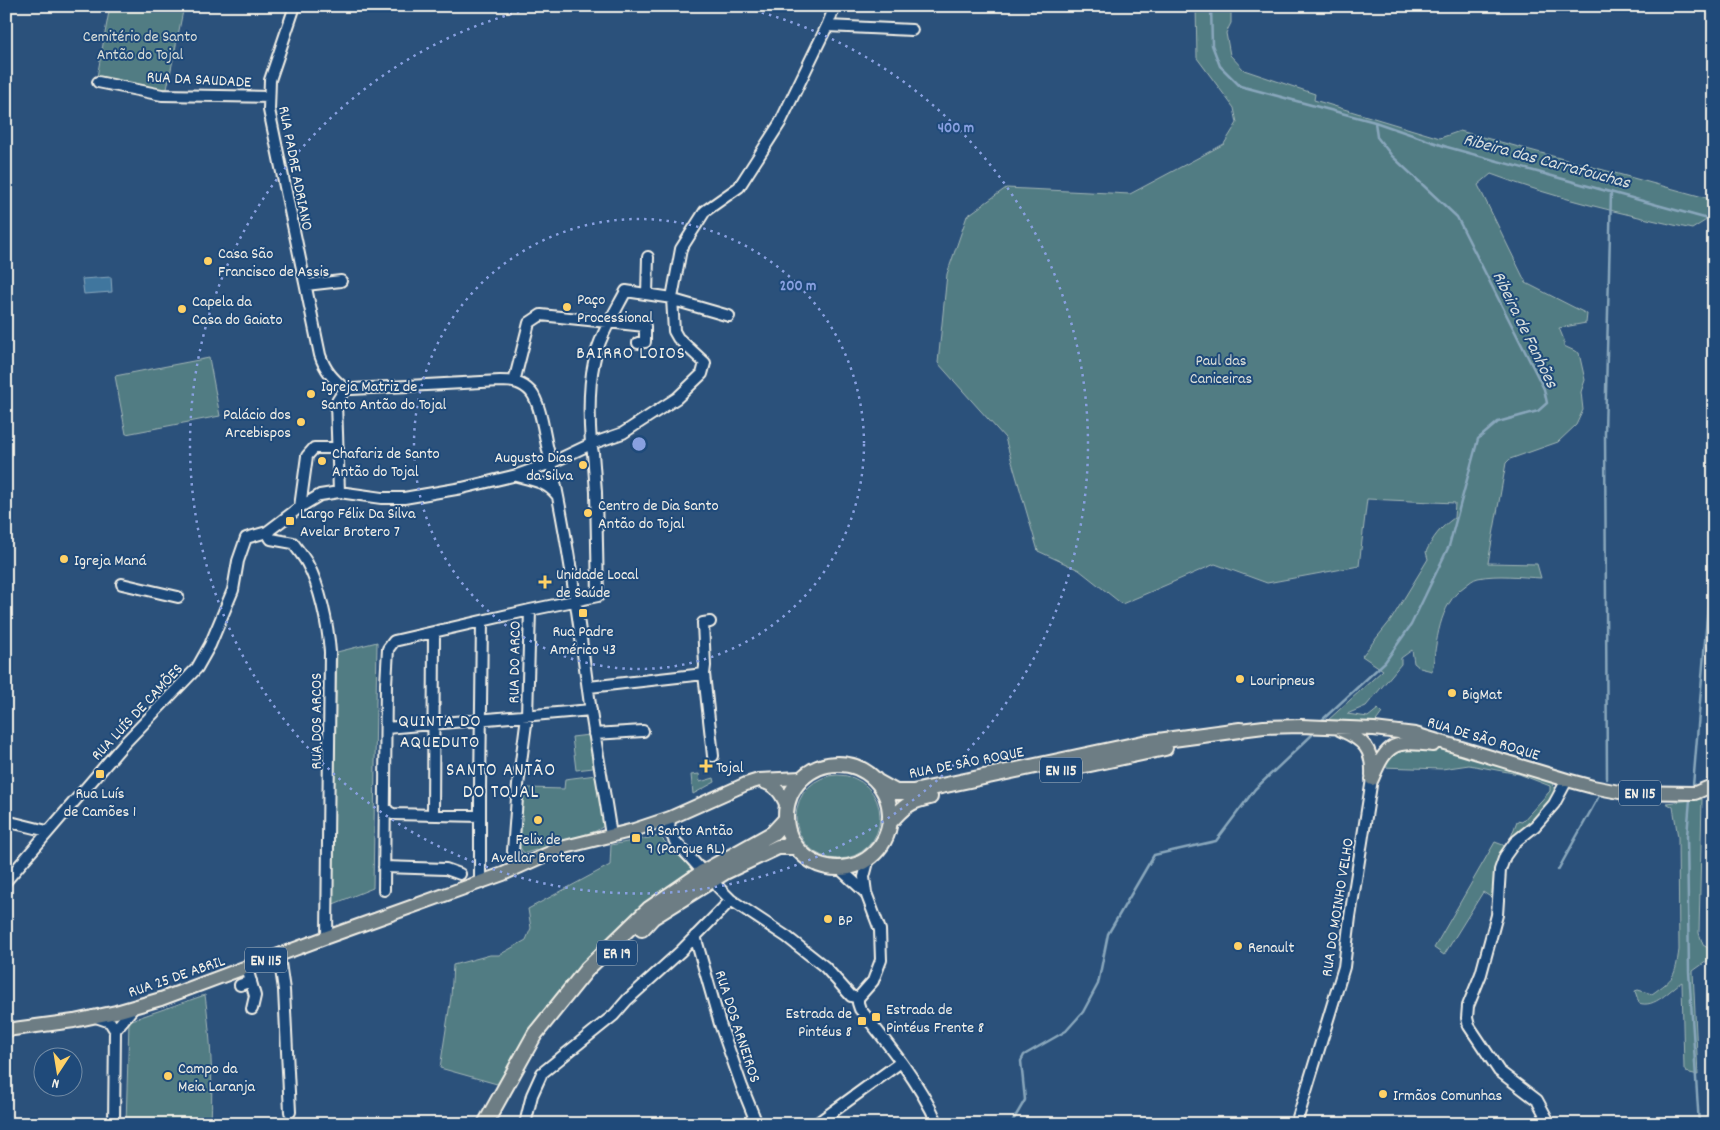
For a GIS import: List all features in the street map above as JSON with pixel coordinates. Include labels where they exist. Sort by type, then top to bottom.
[{"type":"highway","name":"RUA DE SÃO ROQUE","points":[[878,782],[896,792],[913,792],[1143,743],[1240,730]]},
{"type":"highway","name":"RUA DE SÃO ROQUE","points":[[890,822],[901,809],[915,800],[1142,753],[1240,730]]},
{"type":"highway","points":[[834,764],[850,765],[865,772],[878,782],[886,794],[890,808],[890,822],[885,839],[875,854],[860,864],[840,869],[824,867],[808,860],[795,847],[788,834],[785,820],[786,804],[801,778],[818,768],[834,764]]},
{"type":"highway","name":"ER 19","points":[[485,1124],[535,1034],[588,968],[649,909],[703,872],[773,833],[785,820]]},
{"type":"highway","name":"ER 19","points":[[495,1124],[541,1040],[594,975],[654,917],[725,872],[778,847],[795,847]]},
{"type":"main road","name":"RUA DE SÃO ROQUE","points":[[1240,730],[1301,726],[1374,729],[1415,734],[1593,788],[1638,794],[1694,793],[1714,785]]},
{"type":"main road","points":[[1337,728],[1353,735],[1365,744],[1372,762],[1372,779]]},
{"type":"main road","points":[[1374,729],[1381,742],[1382,757]]},
{"type":"main road","points":[[1372,779],[1382,757],[1395,746],[1409,742],[1436,746],[1449,745]]},
{"type":"main road","name":"EN 115","points":[[520,867],[560,848],[640,829],[670,818],[740,786],[759,780],[801,778]]},
{"type":"main road","points":[[759,780],[773,785],[781,793],[786,804]]},
{"type":"main road","name":"RUA 25 DE ABRIL","points":[[6,1030],[93,1016],[115,1023],[134,1007],[247,968],[520,867]]},
{"type":"street","name":"RUA PADRE ADRIANO","points":[[295,6],[270,80],[271,119],[320,355],[330,376],[344,389]]},
{"type":"street","points":[[538,481],[552,468],[591,444],[623,433],[677,398],[702,374],[704,364],[678,338],[674,331],[672,299],[680,249],[705,212],[739,187],[780,123],[835,6]]},
{"type":"street","points":[[827,26],[912,30]]},
{"type":"street","name":"RUA DA SAUDADE","points":[[98,82],[162,95],[269,97]]},
{"type":"street","points":[[647,294],[648,257]]},
{"type":"street","points":[[306,285],[341,281]]},
{"type":"street","points":[[384,890],[386,684],[387,652],[390,646],[394,642],[598,596],[596,492],[589,411],[594,361],[609,322],[626,291],[672,299],[729,316]]},
{"type":"street","points":[[514,382],[529,323],[541,315],[645,326],[645,342],[638,343]]},
{"type":"street","points":[[339,492],[336,403],[344,389],[500,381],[514,382],[532,393],[558,496],[576,600],[594,734],[612,836]]},
{"type":"street","points":[[300,507],[307,456],[314,448],[338,448]]},
{"type":"street","points":[[267,532],[300,507],[320,495],[339,492],[382,498],[404,498],[462,488],[552,468]]},
{"type":"street","points":[[517,476],[538,481],[552,489],[558,496]]},
{"type":"street","name":"RUA LUÍS DE CAMÕES","points":[[6,881],[122,746],[197,668],[210,645],[233,590],[238,561],[246,538],[267,532]]},
{"type":"street","name":"RUA DOS ARCOS","points":[[267,532],[271,539],[293,544],[308,565],[320,597],[329,634],[327,937]]},
{"type":"street","points":[[122,584],[178,597]]},
{"type":"street","name":"RUA DO ARCO","points":[[520,867],[513,851],[518,785],[527,716],[530,610]]},
{"type":"street","points":[[480,882],[482,622]]},
{"type":"street","points":[[710,622],[703,622],[704,674],[713,756]]},
{"type":"street","points":[[432,815],[434,633]]},
{"type":"street","points":[[589,687],[704,674]]},
{"type":"street","points":[[386,728],[591,710]]},
{"type":"street","points":[[594,734],[643,731]]},
{"type":"street","name":"RUA DO MOINHO VELHO","points":[[1296,1124],[1344,968],[1350,917],[1372,779]]},
{"type":"street","points":[[1550,1124],[1537,1100],[1499,1071],[1469,1026],[1467,1018],[1468,1006],[1481,974],[1498,915],[1500,870],[1505,856],[1515,842],[1536,826],[1554,804],[1567,780]]},
{"type":"street","points":[[385,807],[393,814],[480,816]]},
{"type":"street","points":[[670,818],[669,830],[674,841],[703,872]]},
{"type":"street","points":[[6,821],[47,831]]},
{"type":"street","points":[[869,858],[864,877],[866,893],[880,930],[882,960],[873,981],[858,998],[858,1003],[860,1009],[901,1062],[930,1107],[938,1124]]},
{"type":"street","points":[[384,866],[446,869],[460,874]]},
{"type":"street","points":[[840,869],[866,893]]},
{"type":"street","points":[[718,887],[731,900],[788,937],[825,967],[852,996],[858,998]]},
{"type":"street","points":[[525,1124],[532,1095],[542,1073],[614,1015],[627,1000],[731,900]]},
{"type":"street","name":"RUA DOS ARNEIROS","points":[[695,936],[720,1024],[757,1124]]},
{"type":"street","points":[[279,956],[284,990],[290,1112]]},
{"type":"street","points":[[247,968],[255,996],[252,1010]]},
{"type":"street","points":[[240,985],[251,981]]},
{"type":"street","points":[[114,1124],[115,1023]]},
{"type":"street","points":[[816,1124],[901,1062]]},
{"type":"green space","name":"Cemitério de Santo Antão do Tojal","points":[[110,6],[184,6],[167,89],[132,87],[97,77]]},
{"type":"green space","name":"Paul das Caniceiras","points":[[1196,6],[1231,6],[1231,23],[1226,33],[1230,55],[1244,70],[1315,94],[1314,100],[1440,138],[1460,131],[1714,200],[1714,218],[1708,219],[1692,229],[1616,212],[1491,174],[1478,185],[1526,283],[1587,314],[1586,323],[1559,328],[1564,340],[1564,346],[1579,353],[1585,380],[1581,392],[1583,410],[1576,425],[1558,442],[1510,459],[1506,463],[1488,563],[1537,564],[1541,578],[1493,576],[1474,579],[1465,586],[1449,603],[1444,614],[1440,625],[1432,671],[1420,668],[1414,663],[1412,650],[1401,658],[1401,664],[1366,706],[1347,714],[1368,717],[1378,709],[1382,713],[1374,724],[1328,723],[1327,721],[1383,670],[1362,656],[1391,620],[1428,559],[1426,552],[1434,537],[1454,518],[1455,503],[1367,499],[1359,566],[1267,583],[1215,564],[1122,604],[1079,570],[1038,551],[1005,438],[938,363],[947,274],[967,216],[1006,188],[1130,194],[1224,144],[1237,123],[1234,108],[1197,58]]},
{"type":"green space","points":[[209,358],[220,416],[126,434],[115,376]]},
{"type":"green space","points":[[377,642],[373,888],[331,905],[337,652]]},
{"type":"green space","points":[[589,735],[593,768],[576,770],[572,737]]},
{"type":"green space","points":[[1414,746],[1451,751],[1552,782],[1553,798],[1549,806],[1536,821],[1515,838],[1511,837],[1517,821],[1522,822],[1550,791],[1550,786],[1519,774],[1469,765],[1442,769],[1381,767],[1392,752]]},
{"type":"green space","points":[[699,774],[700,782],[714,778],[715,782],[693,794],[691,775]]},
{"type":"green space","points":[[596,775],[605,821],[604,826],[596,831],[526,853],[523,852],[518,844],[523,790],[528,788],[564,789],[565,779]]},
{"type":"green space","points":[[838,775],[854,778],[868,787],[877,801],[880,817],[877,833],[868,847],[854,856],[838,859],[822,856],[808,847],[799,833],[796,817],[799,801],[808,787],[822,778]]},
{"type":"green space","points":[[1702,799],[1699,933],[1703,945],[1708,948],[1714,946],[1714,956],[1693,971],[1698,1075],[1686,1072],[1684,1069],[1682,982],[1651,1003],[1639,1003],[1635,991],[1638,990],[1652,994],[1659,989],[1672,976],[1678,959],[1678,837],[1673,807],[1666,803]]},
{"type":"green space","points":[[659,836],[694,871],[592,955],[547,1006],[497,1084],[440,1068],[451,997],[453,965],[490,955],[499,955],[526,940],[531,928],[528,909],[610,865],[611,845]]},
{"type":"green space","points":[[1495,842],[1506,848],[1495,866],[1495,900],[1483,892],[1444,955],[1434,948]]},
{"type":"green space","name":"Campo da Meia Laranja","points":[[205,995],[211,1059],[211,1124],[126,1124],[129,1021]]},
{"type":"water","points":[[111,277],[112,292],[84,294],[82,279]]},
{"type":"waterway","name":"Ribeira das Carrafouchas","points":[[1211,6],[1212,45],[1220,66],[1240,86],[1375,122],[1447,147],[1708,219],[1714,218]]},
{"type":"waterway","name":"Ribeira de Fanhões","points":[[1321,721],[1385,662],[1411,625],[1449,546],[1478,439],[1498,422],[1538,411],[1547,403],[1544,389],[1457,217],[1392,156],[1377,137],[1375,122]]},
{"type":"waterway","points":[[1607,779],[1605,433],[1611,192]]},
{"type":"waterway","points":[[1708,219],[1714,229]]},
{"type":"waterway","points":[[1693,786],[1708,605],[1710,521],[1714,468]]},
{"type":"waterway","name":"Ribeira de Fanhões","points":[[1011,1124],[1025,1100],[1021,1061],[1024,1055],[1066,1031],[1083,1012],[1098,984],[1108,934],[1154,855],[1216,841],[1255,789],[1312,735]]},
{"type":"waterway","points":[[1558,870],[1599,796]]},
{"type":"waterway","points":[[1690,799],[1687,836],[1689,971],[1699,1124]]},
{"type":"place","name":"Casa São Francisco de Assis","points":[[208,261]]},
{"type":"place","name":"Paço Processional","points":[[567,307]]},
{"type":"place","name":"Capela da Casa do Gaiato","points":[[182,309]]},
{"type":"place","name":"Igreja Matriz de Santo Antão do Tojal","points":[[311,394]]},
{"type":"place","name":"Palácio dos Arcebispos","points":[[301,422]]},
{"type":"place","name":"Chafariz de Santo Antão do Tojal","points":[[322,461]]},
{"type":"place","name":"Augusto Dias da Silva","points":[[583,465]]},
{"type":"place","name":"Centro de Dia Santo Antão do Tojal","points":[[588,513]]},
{"type":"place","name":"Largo Félix Da Silva Avelar Brotero 7","points":[[290,521]]},
{"type":"place","name":"Igreja Maná","points":[[64,559]]},
{"type":"place","name":"Unidade Local de Saúde","points":[[545,582]]},
{"type":"place","name":"Rua Padre Américo 43","points":[[583,613]]},
{"type":"place","name":"Louripneus","points":[[1240,679]]},
{"type":"place","name":"BigMat","points":[[1452,693]]},
{"type":"place","name":"Tojal","points":[[706,766]]},
{"type":"place","name":"Rua Luís de Camões 1","points":[[100,774]]},
{"type":"place","name":"Felix de Avellar Brotero","points":[[538,820]]},
{"type":"place","name":"R Santo Antão 9 (Parque RL)","points":[[636,838]]},
{"type":"place","name":"BP","points":[[828,919]]},
{"type":"place","name":"Renault","points":[[1238,946]]},
{"type":"place","name":"Estrada de Pintéus Frente 8","points":[[876,1017]]},
{"type":"place","name":"Estrada de Pintéus 8","points":[[862,1021]]},
{"type":"place","name":"Campo da Meia Laranja","points":[[168,1076]]},
{"type":"place","name":"Irmãos Comunhas","points":[[1383,1094]]},
{"type":"district","name":"BAIRRO LOIOS","points":[[631,352]]},
{"type":"district","name":"QUINTA DO AQUEDUTO","points":[[440,730]]},
{"type":"district","name":"SANTO ANTÃO DO TOJAL","points":[[501,779]]}]
